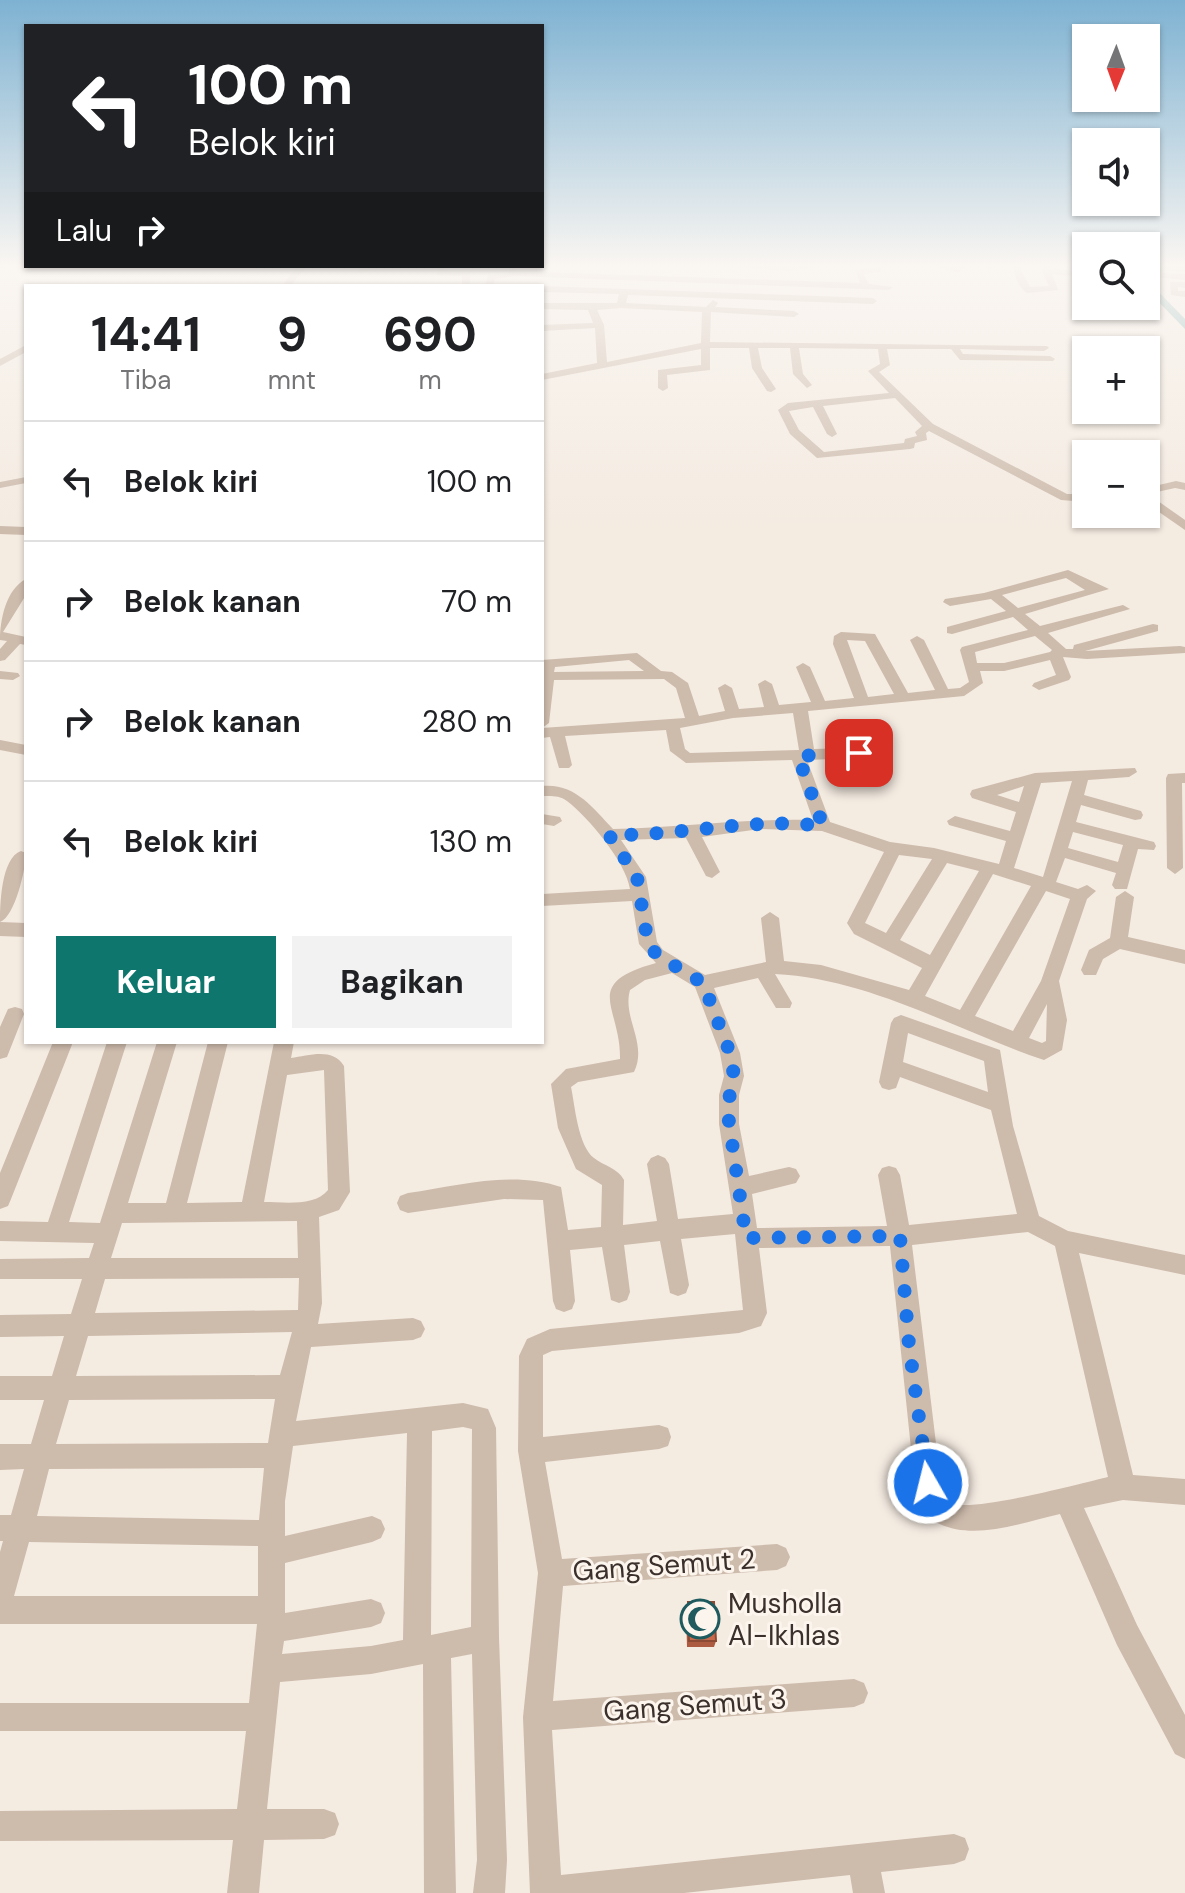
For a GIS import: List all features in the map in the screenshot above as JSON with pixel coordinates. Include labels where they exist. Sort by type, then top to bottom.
[{"type":"street","points":[[600,353],[602,366]]},
{"type":"street","points":[[544,377],[665,353]]},
{"type":"street","points":[[663,388],[664,371],[705,369],[706,353]]},
{"type":"street","points":[[756,353],[757,368],[771,389]]},
{"type":"street","points":[[797,353],[798,374],[807,385]]},
{"type":"street","points":[[883,353],[885,365],[873,371],[929,426],[1065,498],[1072,498]]},
{"type":"street","points":[[958,353],[973,362],[998,365],[1050,364]]},
{"type":"street","points":[[896,395],[788,406],[783,410],[794,432],[821,456],[910,446],[909,441],[923,438],[920,432],[929,426]]},
{"type":"street","points":[[817,404],[832,434]]},
{"type":"street","points":[[0,485],[24,480]]},
{"type":"street","points":[[1160,489],[1176,484],[1185,487]]},
{"type":"street","points":[[1160,505],[1184,524]]},
{"type":"street","points":[[0,530],[24,531]]},
{"type":"street","points":[[950,602],[1068,574],[1099,590],[952,630]]},
{"type":"street","points":[[990,594],[1038,631],[1061,654],[1064,677],[1039,686]]},
{"type":"street","points":[[0,599],[22,602]]},
{"type":"street","points":[[0,629],[22,602]]},
{"type":"street","points":[[564,765],[549,732],[672,725],[733,714],[944,695],[971,689],[976,683],[966,652],[969,649],[1123,609]]},
{"type":"street","points":[[972,667],[1004,667],[1153,628]]},
{"type":"street","points":[[0,636],[21,641]]},
{"type":"street","points":[[862,701],[840,644],[841,636],[870,637],[903,698]]},
{"type":"street","points":[[917,640],[944,695]]},
{"type":"street","points":[[0,657],[21,641]]},
{"type":"street","points":[[1061,654],[1180,650]]},
{"type":"street","points":[[545,667],[667,675],[683,686],[693,719]]},
{"type":"street","points":[[803,667],[820,706]]},
{"type":"street","points":[[765,684],[773,711]]},
{"type":"street","points":[[725,688],[733,714]]},
{"type":"street","points":[[800,709],[803,756],[823,826]]},
{"type":"street","points":[[672,725],[678,751],[686,758],[884,752]]},
{"type":"street","points":[[0,745],[24,750]]},
{"type":"street","points":[[1025,809],[976,793],[1035,778],[1102,774],[1131,779]]},
{"type":"street","points":[[964,1019],[1046,880],[1059,851],[1082,775]]},
{"type":"street","points":[[914,999],[1001,868],[1015,838],[1035,778]]},
{"type":"street","points":[[1178,862],[1180,822],[1174,778],[1185,778]]},
{"type":"street","points":[[544,791],[556,790],[571,796],[609,835],[637,877],[648,944],[657,955],[703,983],[730,1053],[734,1076],[727,1108],[741,1187],[754,1296],[753,1318],[564,1338],[535,1347],[530,1366],[531,1451],[551,1573],[537,1717],[546,1893],[954,1849]]},
{"type":"street","points":[[1075,798],[1135,815]]},
{"type":"street","points":[[955,821],[1015,838]]},
{"type":"street","points":[[609,835],[648,836],[760,824],[823,826],[894,849],[1001,868],[1046,880],[1080,896],[1050,981],[1017,1042]]},
{"type":"street","points":[[1067,825],[1140,843],[1123,883],[1118,942]]},
{"type":"street","points":[[690,830],[712,872]]},
{"type":"street","points":[[928,840],[1001,868]]},
{"type":"street","points":[[894,849],[856,923],[860,929],[935,966]]},
{"type":"street","points":[[1059,851],[1123,883]]},
{"type":"street","points":[[0,883],[24,854]]},
{"type":"street","points":[[0,916],[24,854]]},
{"type":"street","points":[[889,942],[942,857]]},
{"type":"street","points":[[544,900],[642,894]]},
{"type":"street","points":[[770,918],[770,970],[783,1003]]},
{"type":"street","points":[[0,929],[24,930]]},
{"type":"street","points":[[1090,970],[1095,955],[1118,942],[1185,957]]},
{"type":"street","points":[[619,1292],[612,1235],[612,1178],[583,1163],[568,1128],[561,1084],[573,1075],[627,1066],[631,1053],[619,996],[621,987],[630,980],[675,965]]},
{"type":"street","points":[[703,983],[770,970],[816,971],[914,999],[1043,1052],[1055,1045],[1058,1004],[1050,981]]},
{"type":"street","points":[[816,971],[831,992]]},
{"type":"street","points":[[0,1051],[14,1015]]},
{"type":"street","points":[[1000,1105],[891,1074],[901,1023],[993,1056],[1000,1105],[1030,1222]]},
{"type":"street","points":[[0,1199],[62,1044]]},
{"type":"street","points":[[55,1233],[116,1044]]},
{"type":"street","points":[[0,1598],[10,1528],[39,1457],[166,1044]]},
{"type":"street","points":[[174,1213],[217,1044]]},
{"type":"street","points":[[251,1211],[284,1044]]},
{"type":"street","points":[[0,1231],[55,1233],[174,1213],[308,1211],[331,1203],[339,1192],[334,1066],[325,1061],[280,1068]]},
{"type":"street","points":[[658,1164],[678,1285]]},
{"type":"street","points":[[889,1175],[900,1236],[923,1452],[937,1508],[949,1517],[963,1518],[995,1515],[1123,1487],[1185,1492]]},
{"type":"street","points":[[741,1187],[789,1176]]},
{"type":"street","points":[[408,1203],[524,1189],[546,1190],[553,1194],[564,1301]]},
{"type":"street","points":[[243,1893],[248,1827],[263,1717],[271,1620],[270,1543],[280,1445],[289,1387],[306,1328],[311,1268],[308,1211]]},
{"type":"street","points":[[557,1241],[670,1229],[900,1236],[1030,1222],[1065,1240],[1185,1265]]},
{"type":"street","points":[[1065,1240],[1123,1487]]},
{"type":"street","points":[[0,1269],[311,1268]]},
{"type":"street","points":[[0,1326],[413,1329]]},
{"type":"street","points":[[0,1388],[289,1387]]},
{"type":"street","points":[[0,1457],[280,1445],[420,1419],[463,1415],[479,1418],[484,1428],[485,1638],[492,1860],[489,1893]]},
{"type":"street","points":[[420,1419],[427,1648],[440,1893]]},
{"type":"street","points":[[531,1451],[659,1437]]},
{"type":"street","points":[[1067,1499],[1127,1635],[1185,1744]]},
{"type":"street","points":[[10,1528],[270,1543],[372,1529]]},
{"type":"street","name":"Gang Semut 2","points":[[551,1573],[777,1557]]},
{"type":"street","points":[[0,1610],[271,1620],[371,1613]]},
{"type":"street","points":[[266,1669],[371,1660],[485,1638]]},
{"type":"street","name":"Gang Semut 3","points":[[537,1717],[854,1693]]},
{"type":"street","points":[[0,1717],[263,1717]]},
{"type":"street","points":[[0,1826],[248,1827],[324,1824]]},
{"type":"street","points":[[863,1859],[869,1893]]},
{"type":"building","name":"Musholla Al-Ikhlas","points":[[688,1602],[714,1602],[716,1641],[689,1641]]},
{"type":"place","name":"Musholla Al-Ikhlas","points":[[700,1619]]},
{"type":"route","points":[[859,753],[798,756],[823,826],[760,824],[714,827],[677,834],[609,835],[637,877],[648,944],[657,955],[703,983],[730,1053],[734,1076],[727,1108],[741,1187],[746,1238],[900,1236],[909,1345],[928,1483]]}]
